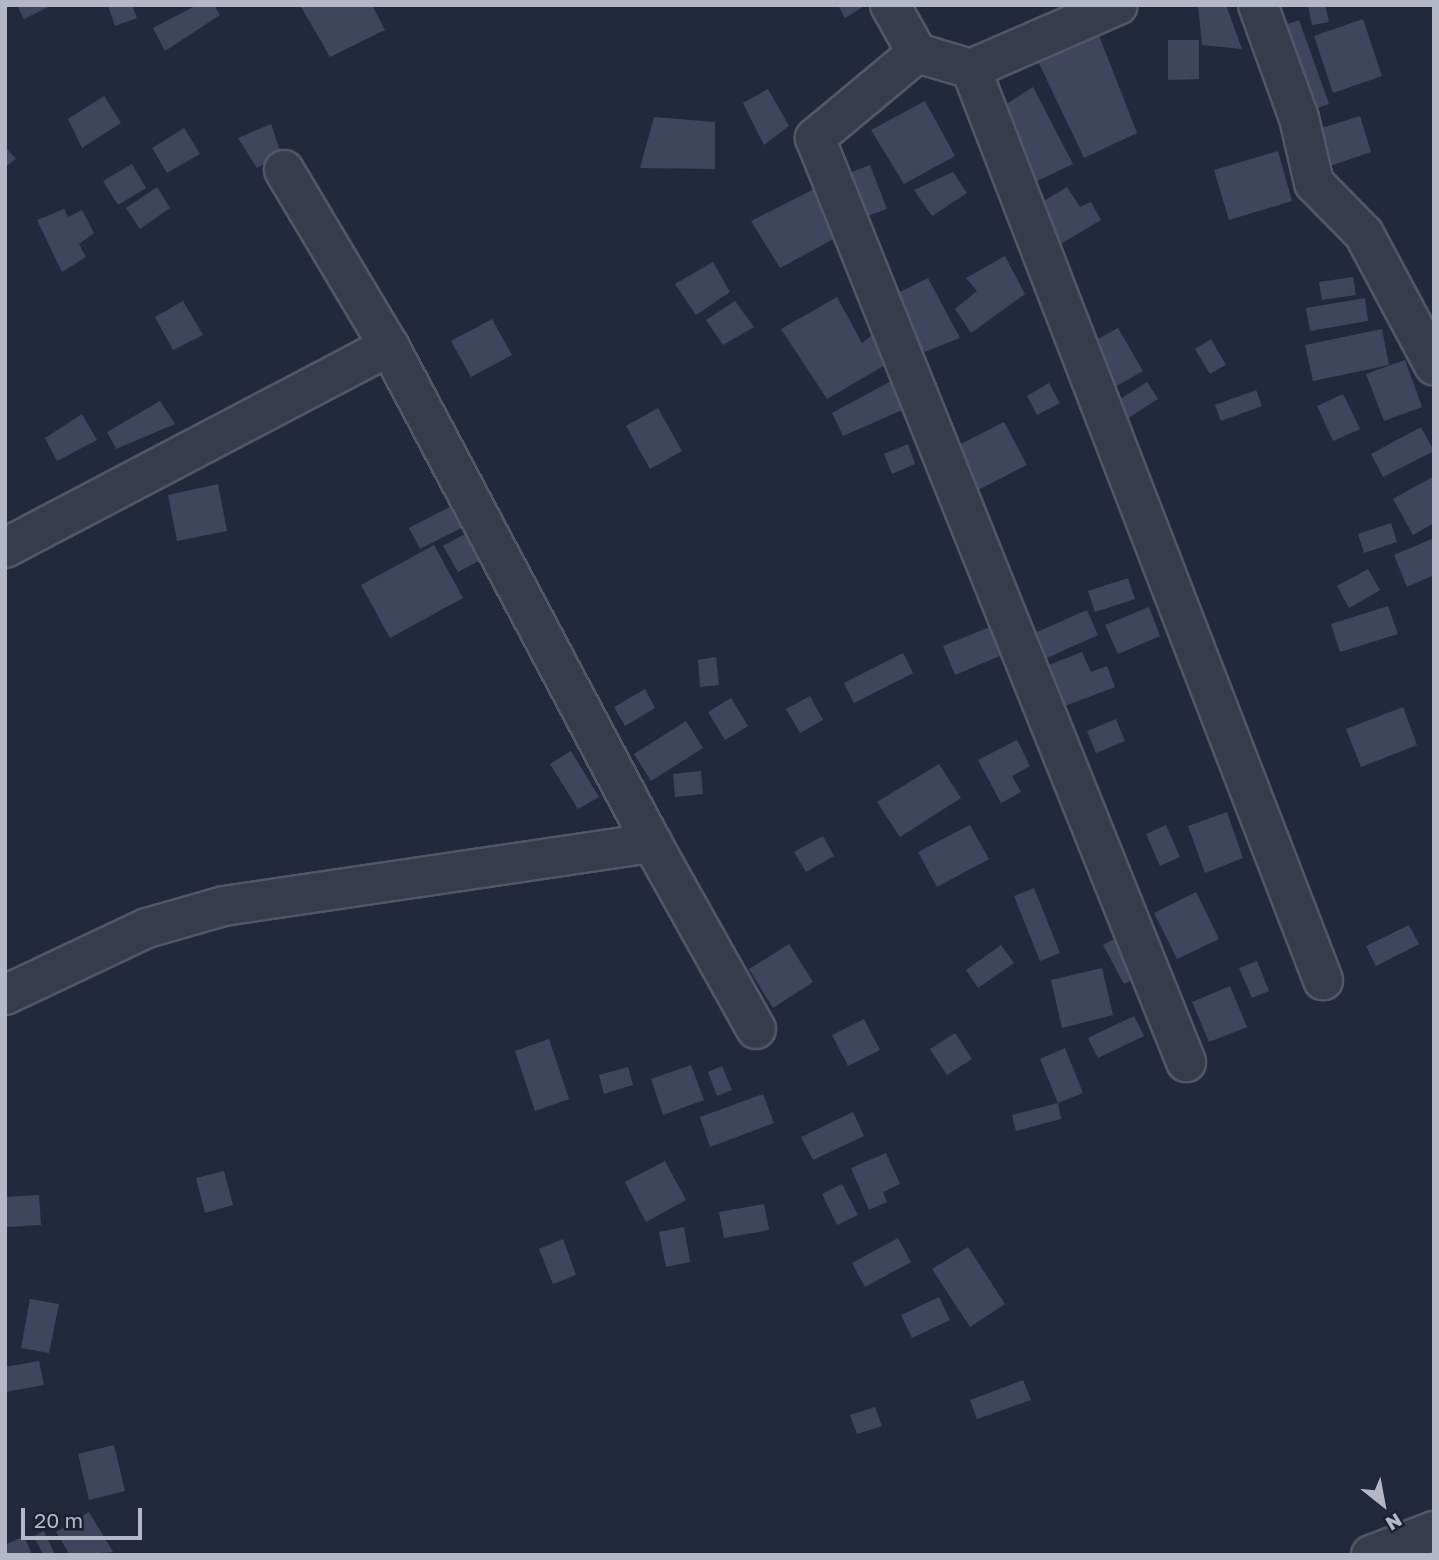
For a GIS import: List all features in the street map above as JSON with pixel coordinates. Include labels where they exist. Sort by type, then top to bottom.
[{"type":"street","points":[[890,5],[917,53],[971,69],[1118,5]]},
{"type":"street","points":[[1258,5],[1299,118],[1314,183],[1364,234],[1434,365]]},
{"type":"street","points":[[917,53],[814,138],[1186,1062]]},
{"type":"street","points":[[971,69],[1323,980]]},
{"type":"street","points":[[284,170],[388,346],[652,843],[756,1029]]},
{"type":"street","points":[[5,548],[388,346]]},
{"type":"street","points":[[5,995],[147,928],[223,906],[652,843]]},
{"type":"street","points":[[1371,1555],[1434,1531]]},
{"type":"building","points":[[17,5],[52,5],[24,19]]},
{"type":"building","points":[[108,5],[132,5],[137,18],[115,26]]},
{"type":"building","points":[[197,5],[214,5],[220,15],[165,51],[153,28]]},
{"type":"building","points":[[300,5],[372,5],[385,30],[330,57]]},
{"type":"building","points":[[838,5],[866,5],[845,18]]},
{"type":"building","points":[[1198,5],[1226,5],[1242,49],[1202,45]]},
{"type":"building","points":[[1308,5],[1325,5],[1329,22],[1312,25]]},
{"type":"building","points":[[1363,19],[1382,76],[1333,93],[1314,36]]},
{"type":"building","points":[[1299,20],[1329,104],[1304,113],[1274,29]]},
{"type":"building","points":[[1098,33],[1137,133],[1084,158],[1035,55]]},
{"type":"building","points":[[1168,40],[1199,40],[1199,79],[1168,80]]},
{"type":"building","points":[[1033,87],[1073,164],[1014,192],[975,124]]},
{"type":"building","points":[[768,89],[789,126],[764,145],[743,103]]},
{"type":"building","points":[[104,96],[121,123],[82,148],[68,119]]},
{"type":"building","points":[[925,101],[955,156],[904,184],[871,130]]},
{"type":"building","points":[[1360,116],[1371,152],[1321,169],[1309,132]]},
{"type":"building","points":[[654,117],[715,122],[715,169],[640,168]]},
{"type":"building","points":[[271,124],[281,154],[257,168],[238,138]]},
{"type":"building","points":[[184,128],[200,154],[167,173],[152,148]]},
{"type":"building","points":[[5,147],[16,159],[5,167]]},
{"type":"building","points":[[1278,151],[1292,201],[1229,220],[1214,170]]},
{"type":"building","points":[[132,164],[146,188],[118,205],[103,181]]},
{"type":"building","points":[[870,165],[887,209],[851,222],[831,180]]},
{"type":"building","points":[[953,172],[967,193],[932,216],[914,190]]},
{"type":"building","points":[[820,186],[843,234],[780,268],[751,221]]},
{"type":"building","points":[[157,187],[170,208],[140,229],[126,208]]},
{"type":"building","points":[[1067,187],[1080,207],[1091,202],[1101,220],[1033,260],[1026,212]]},
{"type":"building","points":[[64,209],[68,217],[82,210],[94,233],[79,244],[86,257],[62,272],[37,220]]},
{"type":"building","points":[[1005,256],[1025,294],[971,333],[955,309],[977,291],[966,278]]},
{"type":"building","points":[[713,262],[730,292],[696,315],[675,284]]},
{"type":"building","points":[[1353,277],[1356,295],[1322,300],[1319,282]]},
{"type":"building","points":[[928,278],[960,338],[922,353],[892,296]]},
{"type":"building","points":[[837,297],[862,343],[872,335],[887,364],[827,399],[781,329]]},
{"type":"building","points":[[1365,298],[1368,321],[1310,331],[1306,308]]},
{"type":"building","points":[[183,301],[203,335],[173,350],[155,317]]},
{"type":"building","points":[[735,301],[754,327],[723,345],[706,320]]},
{"type":"building","points":[[492,319],[512,355],[471,377],[451,341]]},
{"type":"building","points":[[1118,328],[1143,371],[1095,398],[1071,354]]},
{"type":"building","points":[[1382,329],[1389,365],[1313,381],[1305,345]]},
{"type":"building","points":[[1211,339],[1226,365],[1210,374],[1195,349]]},
{"type":"building","points":[[1405,360],[1422,407],[1384,421],[1366,374]]},
{"type":"building","points":[[893,380],[907,408],[843,436],[832,413]]},
{"type":"building","points":[[1147,382],[1158,399],[1117,425],[1106,408]]},
{"type":"building","points":[[1049,383],[1060,403],[1037,415],[1027,396]]},
{"type":"building","points":[[1256,390],[1262,406],[1221,421],[1215,405]]},
{"type":"building","points":[[1343,394],[1360,429],[1333,441],[1317,406]]},
{"type":"building","points":[[160,401],[175,424],[116,449],[107,432]]},
{"type":"building","points":[[658,408],[682,451],[650,469],[626,426]]},
{"type":"building","points":[[82,414],[97,440],[57,461],[45,438]]},
{"type":"building","points":[[1004,422],[1027,465],[978,490],[955,447]]},
{"type":"building","points":[[1421,427],[1434,451],[1383,477],[1371,454]]},
{"type":"building","points":[[908,444],[915,464],[892,474],[884,454]]},
{"type":"building","points":[[1434,476],[1434,523],[1413,535],[1393,499]]},
{"type":"building","points":[[218,484],[227,531],[177,541],[168,495]]},
{"type":"building","points":[[463,500],[475,521],[420,549],[409,528]]},
{"type":"building","points":[[1391,523],[1397,542],[1364,553],[1358,534]]},
{"type":"building","points":[[465,534],[479,561],[458,572],[443,546]]},
{"type":"building","points":[[1434,538],[1434,575],[1407,587],[1394,555]]},
{"type":"building","points":[[434,545],[463,598],[390,638],[361,585]]},
{"type":"building","points":[[1368,569],[1380,590],[1349,608],[1337,586]]},
{"type":"building","points":[[1128,578],[1135,599],[1095,612],[1088,591]]},
{"type":"building","points":[[1388,606],[1398,634],[1340,652],[1331,624]]},
{"type":"building","points":[[1149,607],[1160,636],[1118,654],[1105,625]]},
{"type":"building","points":[[1087,610],[1098,635],[1042,660],[1030,635]]},
{"type":"building","points":[[997,624],[1009,652],[955,675],[943,646]]},
{"type":"building","points":[[1082,652],[1091,672],[1107,666],[1115,687],[1065,706],[1049,665]]},
{"type":"building","points":[[903,653],[913,673],[854,703],[844,683]]},
{"type":"building","points":[[716,657],[719,685],[700,687],[698,660]]},
{"type":"building","points":[[645,689],[655,708],[625,726],[614,707]]},
{"type":"building","points":[[810,696],[823,720],[800,733],[786,709]]},
{"type":"building","points":[[731,698],[748,726],[725,740],[708,712]]},
{"type":"building","points":[[1403,707],[1417,745],[1361,767],[1346,729]]},
{"type":"building","points":[[1116,719],[1125,741],[1096,753],[1087,731]]},
{"type":"building","points":[[686,721],[703,748],[651,781],[634,754]]},
{"type":"building","points":[[1017,740],[1030,766],[1012,776],[1021,792],[1001,803],[978,760]]},
{"type":"building","points":[[571,751],[599,797],[578,809],[550,764]]},
{"type":"building","points":[[939,764],[961,798],[900,837],[877,802]]},
{"type":"building","points":[[701,771],[703,794],[675,797],[673,774]]},
{"type":"building","points":[[1227,812],[1243,858],[1205,873],[1188,826]]},
{"type":"building","points":[[970,825],[989,859],[937,887],[918,852]]},
{"type":"building","points":[[1166,825],[1180,857],[1160,866],[1146,834]]},
{"type":"building","points":[[823,836],[834,856],[806,872],[794,852]]},
{"type":"building","points":[[1034,888],[1060,953],[1040,961],[1014,896]]},
{"type":"building","points":[[1196,892],[1219,939],[1177,959],[1154,913]]},
{"type":"building","points":[[1409,925],[1419,944],[1376,966],[1366,946]]},
{"type":"building","points":[[1136,928],[1157,967],[1124,984],[1103,945]]},
{"type":"building","points":[[789,944],[813,982],[773,1008],[749,969]]},
{"type":"building","points":[[1001,945],[1014,963],[978,988],[966,970]]},
{"type":"building","points":[[1257,961],[1269,991],[1252,998],[1239,968]]},
{"type":"building","points":[[1102,968],[1113,1015],[1062,1028],[1051,980]]},
{"type":"building","points":[[1230,986],[1247,1027],[1209,1042],[1192,1002]]},
{"type":"building","points":[[1134,1016],[1144,1036],[1098,1058],[1088,1038]]},
{"type":"building","points":[[864,1019],[880,1050],[848,1066],[832,1035]]},
{"type":"building","points":[[955,1033],[972,1059],[947,1075],[930,1049]]},
{"type":"building","points":[[549,1039],[569,1099],[535,1111],[515,1051]]},
{"type":"building","points":[[1065,1048],[1083,1093],[1058,1103],[1040,1059]]},
{"type":"building","points":[[691,1065],[704,1100],[663,1115],[651,1079]]},
{"type":"building","points":[[722,1066],[732,1090],[717,1096],[708,1072]]},
{"type":"building","points":[[628,1067],[633,1085],[604,1094],[599,1075]]},
{"type":"building","points":[[763,1094],[774,1123],[710,1147],[700,1117]]},
{"type":"building","points":[[1058,1103],[1061,1119],[1016,1131],[1012,1115]]},
{"type":"building","points":[[853,1112],[864,1136],[813,1160],[801,1137]]},
{"type":"building","points":[[886,1153],[900,1184],[883,1192],[887,1202],[869,1210],[851,1168]]},
{"type":"building","points":[[665,1161],[686,1200],[646,1222],[625,1182]]},
{"type":"building","points":[[224,1171],[233,1205],[205,1213],[196,1178]]},
{"type":"building","points":[[842,1184],[858,1215],[837,1225],[822,1194]]},
{"type":"building","points":[[39,1195],[41,1225],[7,1227],[5,1197]]},
{"type":"building","points":[[764,1204],[769,1230],[724,1238],[719,1212]]},
{"type":"building","points":[[684,1227],[690,1262],[666,1267],[659,1232]]},
{"type":"building","points":[[898,1238],[911,1262],[865,1287],[852,1263]]},
{"type":"building","points":[[563,1239],[576,1275],[553,1284],[539,1249]]},
{"type":"building","points":[[968,1247],[1005,1304],[970,1327],[932,1269]]},
{"type":"building","points":[[939,1297],[950,1320],[912,1338],[901,1315]]},
{"type":"building","points":[[30,1299],[59,1304],[49,1353],[21,1348]]},
{"type":"building","points":[[39,1361],[44,1385],[5,1392],[5,1367]]},
{"type":"building","points":[[1023,1380],[1031,1400],[977,1419],[970,1400]]},
{"type":"building","points":[[875,1407],[882,1426],[857,1434],[850,1415]]},
{"type":"building","points":[[114,1445],[125,1491],[89,1500],[78,1454]]},
{"type":"building","points":[[89,1512],[113,1552],[70,1555],[56,1532]]},
{"type":"building","points":[[44,1531],[55,1555],[43,1555],[34,1536]]},
{"type":"building","points":[[24,1536],[32,1555],[5,1555],[5,1545]]}]
